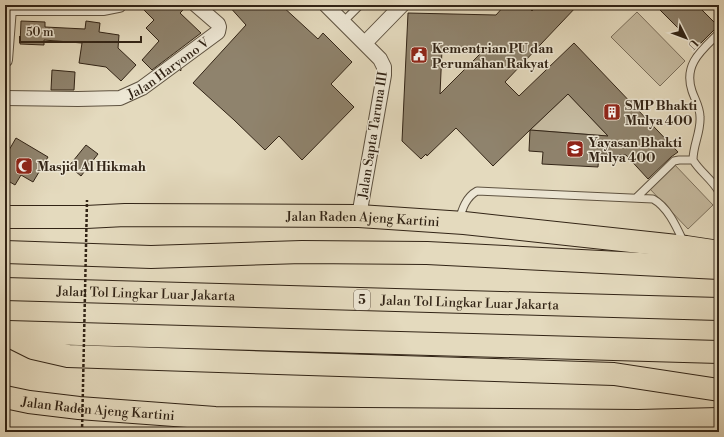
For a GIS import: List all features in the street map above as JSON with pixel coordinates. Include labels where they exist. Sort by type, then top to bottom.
[{"type":"highway","name":"Jalan Raden Ajeng Kartini","points":[[5,217],[86,217],[126,215],[359,216],[458,223],[686,247],[719,252]]},
{"type":"highway","points":[[5,252],[151,257],[302,252],[427,253],[719,268]]},
{"type":"highway","name":"Jalan Tol Lingkar Luar Jakarta","points":[[5,289],[719,309]]},
{"type":"highway","points":[[5,333],[719,352]]},
{"type":"highway","points":[[5,333],[33,348],[68,356],[614,374],[719,390]]},
{"type":"highway","name":"Jalan Raden Ajeng Kartini","points":[[5,397],[29,402],[79,408],[215,418],[335,423],[719,419]]},
{"type":"street","points":[[5,60],[7,8],[104,8],[119,5]]},
{"type":"street","name":"Jalan Haryono V","points":[[5,98],[120,98],[133,93],[218,32],[218,24],[196,5]]},
{"type":"street","name":"Jalan Sapta Taruna III","points":[[326,5],[380,59],[384,67],[384,75],[359,216]]},
{"type":"street","points":[[365,43],[402,5]]},
{"type":"lane","points":[[343,22],[360,5]]},
{"type":"lane","points":[[719,33],[697,54],[690,70],[692,91],[698,105],[700,116],[700,126],[693,158],[702,173],[712,182],[719,192]]},
{"type":"lane","points":[[636,198],[674,161],[693,158]]},
{"type":"lane","points":[[458,223],[468,199],[471,194],[477,191],[636,198],[659,202],[669,216],[686,247]]},
{"type":"path","points":[[82,432],[87,200]]},
{"type":"shaded area","points":[[637,12],[685,61],[660,86],[611,37]]},
{"type":"shaded area","points":[[568,94],[608,136],[530,130]]},
{"type":"shaded area","points":[[674,164],[713,205],[688,229],[649,188]]},
{"type":"building","points":[[139,5],[188,5],[180,13],[201,33],[152,70],[142,60],[159,41],[146,28],[154,20]]},
{"type":"building","points":[[228,5],[281,5],[318,39],[323,33],[352,62],[331,84],[354,107],[302,160],[279,136],[265,150],[193,83],[246,25]]},
{"type":"building","points":[[505,5],[526,5],[532,11],[538,5],[578,5],[505,82],[519,96],[574,43],[678,152],[648,179],[626,155],[599,154],[598,167],[542,164],[543,152],[529,151],[530,130],[493,166],[456,128],[427,156],[426,154],[421,159],[402,141],[408,13],[496,15]],"holes":[[[442,50],[484,50],[440,94]],[[568,94],[608,136],[530,130]]]},
{"type":"building","points":[[655,5],[697,5],[718,26],[697,47]]},
{"type":"building","points":[[21,21],[45,22],[45,27],[85,29],[86,21],[100,23],[99,32],[119,35],[118,48],[136,65],[121,81],[106,67],[79,63],[82,43],[44,40],[44,45],[20,44]]},
{"type":"building","points":[[52,70],[75,72],[74,90],[51,90]]},
{"type":"building","name":"Masjid Al Hikmah","points":[[16,138],[48,157],[33,182],[21,175],[15,185],[5,179],[5,157]]},
{"type":"building","points":[[86,145],[98,154],[81,176],[69,166]]},
{"type":"place","name":"Kementrian PU dan Perumahan Rakyat","points":[[419,55]]},
{"type":"place","name":"SMP Bhakti Mulya 400","points":[[612,112]]},
{"type":"place","name":"Yayasan Bhakti Mulya 400","points":[[575,149]]},
{"type":"place","name":"Masjid Al Hikmah","points":[[24,166]]}]
